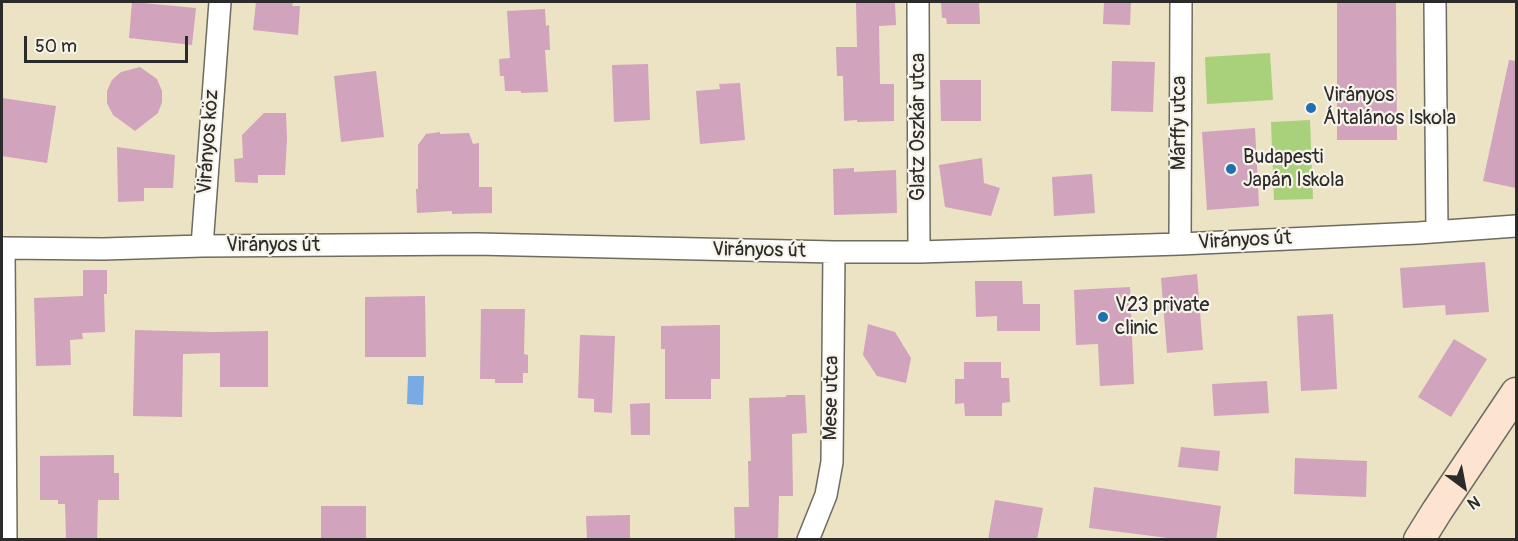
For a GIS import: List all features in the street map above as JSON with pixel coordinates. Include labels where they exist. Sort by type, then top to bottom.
[{"type":"street","name":"Virányos köz","points":[[202,246],[219,2]]},
{"type":"street","name":"Glatz Oszkár utca","points":[[918,2],[919,252]]},
{"type":"street","name":"Márffy utca","points":[[1180,244],[1181,2]]},
{"type":"street","points":[[1434,2],[1437,231]]},
{"type":"street","name":"Virányos út","points":[[3,248],[103,249],[477,244],[919,252],[1180,244],[1516,226]]},
{"type":"street","points":[[3,248],[6,540]]},
{"type":"street","name":"Mese utca","points":[[808,540],[826,495],[831,462],[834,252]]},
{"type":"street","points":[[1419,540],[1516,393]]},
{"type":"green space","points":[[1270,53],[1273,100],[1207,104],[1205,57]]},
{"type":"green space","points":[[1310,120],[1313,199],[1274,200],[1271,122]]},
{"type":"water","points":[[408,376],[424,376],[423,405],[407,404]]},
{"type":"building","points":[[132,2],[196,8],[192,45],[129,38]]},
{"type":"building","points":[[256,2],[293,2],[292,6],[300,6],[298,35],[253,30]]},
{"type":"building","points":[[856,2],[895,2],[896,25],[879,26],[880,84],[894,84],[894,121],[844,121],[843,76],[837,76],[836,47],[857,47]]},
{"type":"building","points":[[941,2],[979,2],[980,24],[947,24],[946,18],[942,18]]},
{"type":"building","points":[[1104,2],[1131,2],[1130,25],[1103,24]]},
{"type":"building","name":"Virányos Általános Iskola","points":[[1337,2],[1396,2],[1397,140],[1337,140]]},
{"type":"building","points":[[545,9],[546,26],[549,25],[550,50],[545,50],[548,92],[505,91],[504,76],[500,76],[499,59],[510,58],[507,11]]},
{"type":"building","points":[[1509,60],[1516,61],[1516,188],[1483,181]]},
{"type":"building","points":[[1112,61],[1155,62],[1153,112],[1111,111]]},
{"type":"building","points":[[648,64],[650,120],[614,122],[612,65]]},
{"type":"building","points":[[140,67],[157,79],[162,91],[162,102],[158,113],[135,131],[113,115],[107,103],[107,91],[112,80],[121,72]]},
{"type":"building","points":[[376,71],[384,137],[341,142],[334,76]]},
{"type":"building","points":[[940,80],[981,80],[981,121],[941,121]]},
{"type":"building","points":[[740,83],[745,140],[700,144],[696,91],[720,89],[719,84]]},
{"type":"building","points":[[2,98],[56,106],[47,163],[2,156]]},
{"type":"building","points":[[264,113],[286,113],[285,175],[258,175],[258,183],[235,182],[234,159],[243,158],[242,135]]},
{"type":"building","name":"Budapesti Japán Iskola","points":[[1255,128],[1259,206],[1207,210],[1202,132]]},
{"type":"building","points":[[440,132],[440,134],[469,133],[473,144],[479,143],[479,187],[492,187],[492,213],[452,214],[452,211],[417,213],[418,145],[426,134]]},
{"type":"building","points":[[117,147],[175,155],[173,188],[144,188],[144,201],[118,202]]},
{"type":"building","points":[[982,158],[984,183],[1000,188],[991,216],[945,207],[939,165]]},
{"type":"building","points":[[854,168],[854,172],[896,170],[897,213],[834,215],[833,169]]},
{"type":"building","points":[[1092,174],[1095,213],[1054,216],[1052,177]]},
{"type":"building","points":[[1485,262],[1489,312],[1446,315],[1445,305],[1403,308],[1400,268]]},
{"type":"building","points":[[83,270],[107,270],[107,294],[104,294],[105,332],[82,333],[83,339],[70,340],[71,365],[36,366],[34,298],[83,296]]},
{"type":"building","points":[[1197,274],[1203,350],[1167,353],[1161,278]]},
{"type":"building","points":[[975,281],[1022,281],[1023,304],[1040,304],[1040,331],[997,331],[997,316],[976,317]]},
{"type":"building","name":"V23 private clinic","points":[[1130,287],[1134,384],[1100,386],[1098,344],[1076,345],[1074,290]]},
{"type":"building","points":[[425,296],[426,357],[365,357],[365,297]]},
{"type":"building","points":[[481,309],[525,309],[524,354],[528,355],[528,373],[523,373],[523,383],[495,383],[495,379],[480,379]]},
{"type":"building","points":[[1333,314],[1337,389],[1301,391],[1297,316]]},
{"type":"building","points":[[868,324],[895,332],[911,358],[906,383],[877,376],[863,355]]},
{"type":"building","points":[[720,325],[720,379],[711,379],[711,399],[665,399],[665,349],[661,349],[661,326]]},
{"type":"building","points":[[135,330],[268,331],[268,387],[220,387],[220,353],[183,354],[182,417],[133,416]]},
{"type":"building","points":[[580,335],[615,336],[612,413],[594,412],[594,399],[578,398]]},
{"type":"building","points":[[1454,339],[1487,359],[1451,417],[1418,397]]},
{"type":"building","points":[[964,362],[1001,362],[1001,378],[1009,378],[1010,402],[1002,403],[1002,416],[965,416],[964,403],[955,404],[955,379],[964,379]]},
{"type":"building","points":[[1267,381],[1269,413],[1214,416],[1212,384]]},
{"type":"building","points":[[786,395],[805,395],[807,433],[792,434],[793,496],[779,496],[778,540],[735,540],[734,507],[749,507],[748,461],[751,461],[749,398],[786,397]]},
{"type":"building","points":[[650,403],[650,435],[631,435],[630,404]]},
{"type":"building","points":[[1181,447],[1220,451],[1218,471],[1178,467]]},
{"type":"building","points":[[114,455],[114,473],[119,473],[119,500],[98,500],[97,540],[66,540],[65,504],[58,504],[58,500],[40,500],[40,456]]},
{"type":"building","points":[[1295,458],[1367,461],[1366,497],[1294,494]]},
{"type":"building","points":[[1094,487],[1221,506],[1216,540],[1168,540],[1168,538],[1089,528]]},
{"type":"building","points":[[995,500],[1043,508],[1037,540],[988,540]]},
{"type":"building","points":[[321,506],[366,506],[366,540],[321,540]]},
{"type":"building","points":[[630,515],[630,540],[587,540],[586,516]]},
{"type":"place","name":"Virányos Általános Iskola","points":[[1311,108]]},
{"type":"place","name":"Budapesti Japán Iskola","points":[[1231,169]]},
{"type":"place","name":"V23 private clinic","points":[[1103,317]]}]
